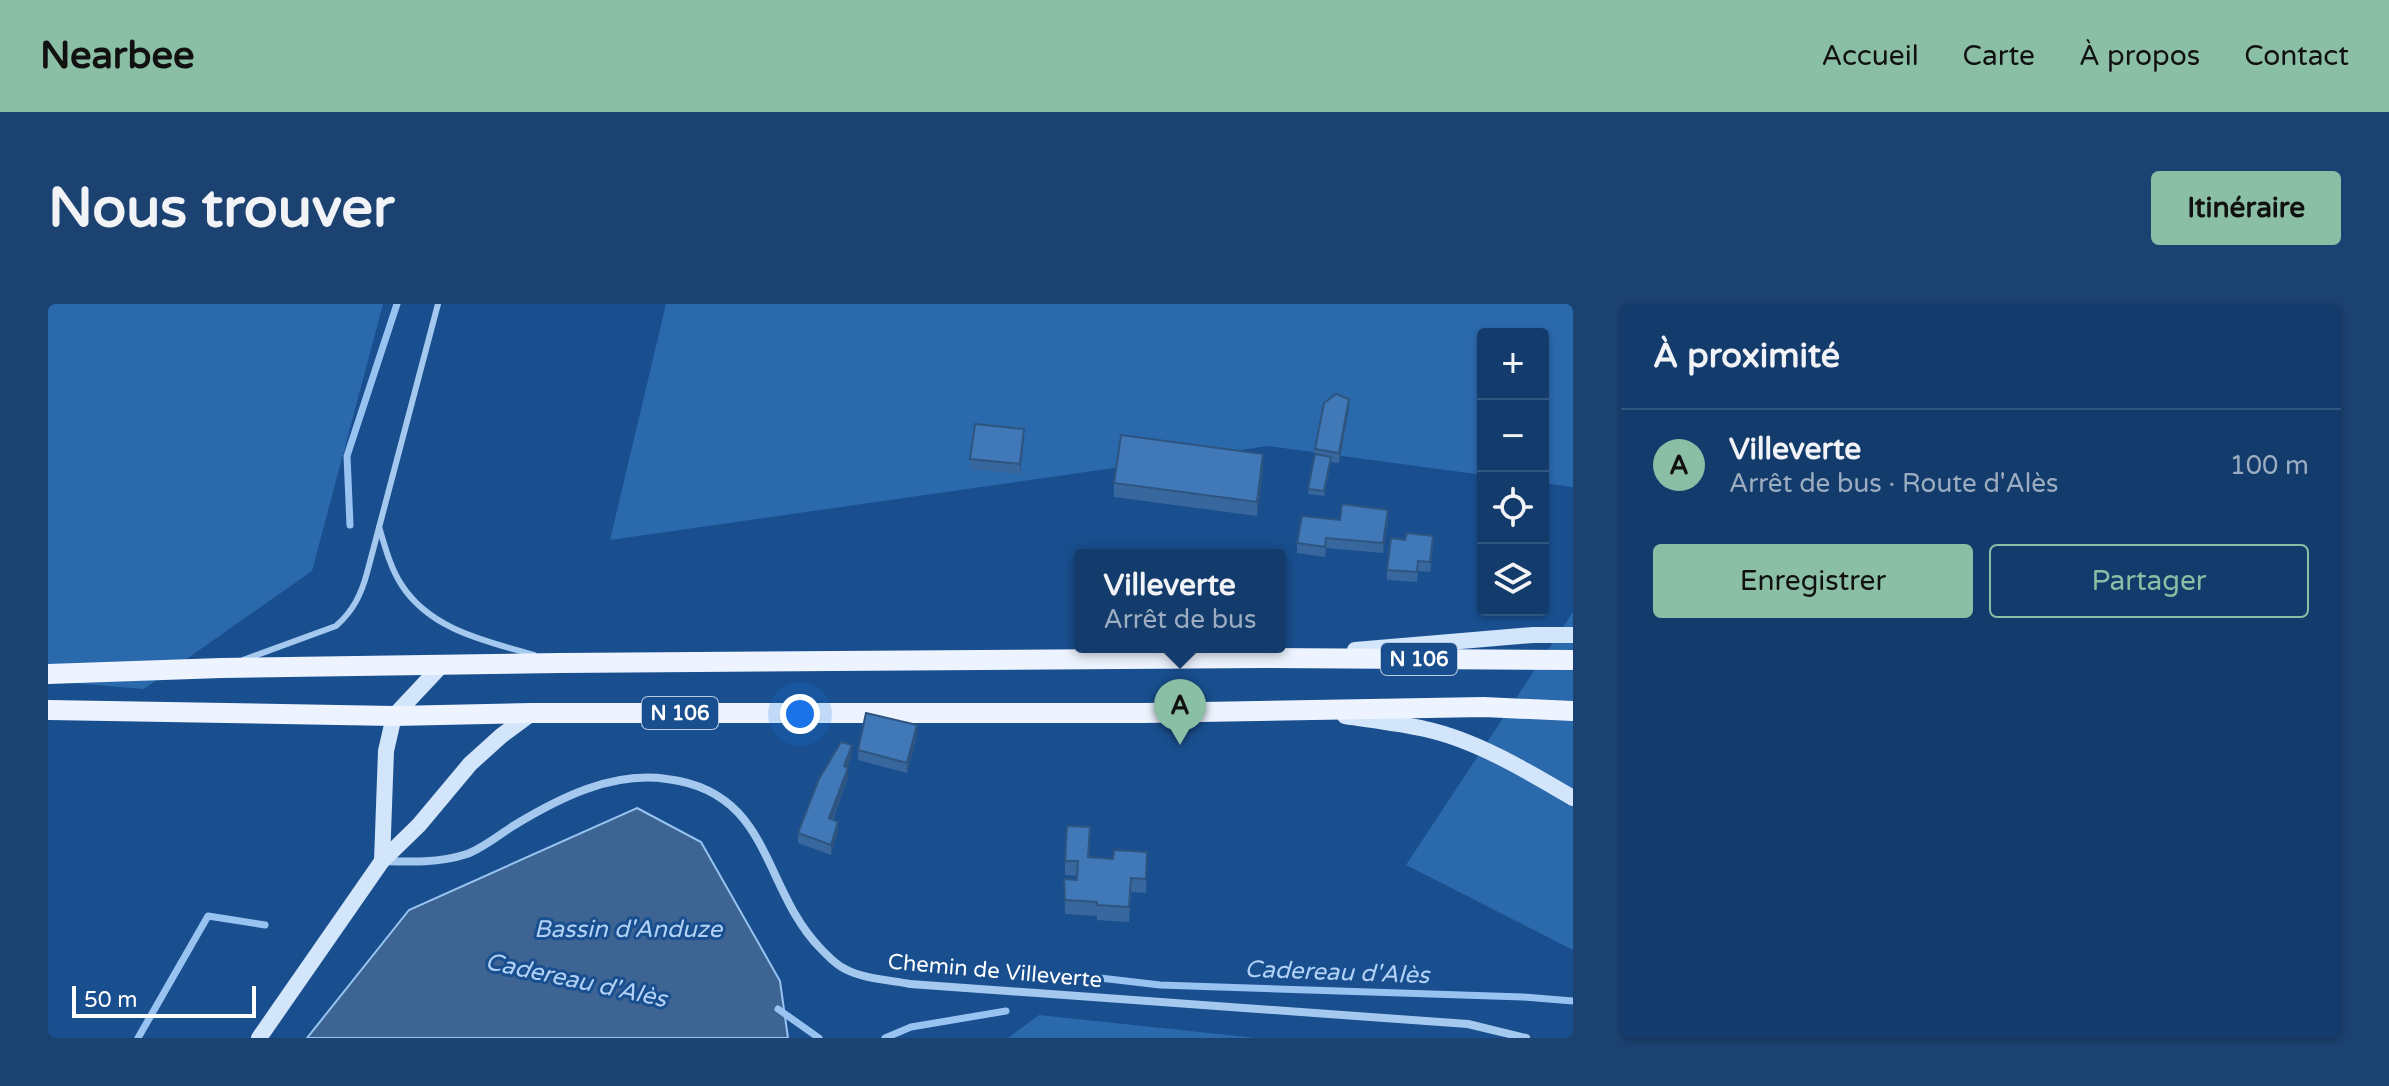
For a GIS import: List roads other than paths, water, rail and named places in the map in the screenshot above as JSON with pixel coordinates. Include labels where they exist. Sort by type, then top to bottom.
[{"type":"main road","points":[[1265,658],[1533,635],[1573,635]]},
{"type":"main road","name":"N 106","points":[[48,674],[560,663],[1265,658],[1573,660]]},
{"type":"main road","points":[[382,861],[386,751],[394,716],[441,666]]},
{"type":"main road","name":"N 106","points":[[48,710],[394,716],[1311,711],[1484,707],[1573,711]]},
{"type":"main road","points":[[1311,711],[1428,729],[1516,765],[1573,798]]},
{"type":"main road","points":[[259,1038],[382,861],[419,825],[470,764],[532,713]]},
{"type":"street","name":"Chemin de Villeverte","points":[[382,861],[429,862],[469,853],[547,806],[586,789],[638,778],[684,781],[709,790],[731,804],[759,838],[798,920],[814,942],[846,970],[910,984],[1468,1024],[1526,1038]]},
{"type":"lane","points":[[221,668],[324,632],[348,616],[362,591],[438,304]]},
{"type":"lane","points":[[379,527],[401,584],[431,617],[468,636],[560,663]]},
{"type":"water","name":"Bassin d'Anduze","points":[[637,808],[701,842],[780,981],[788,1038],[307,1038],[409,910]]},
{"type":"waterway","name":"Cadereau d'Alès","points":[[350,525],[347,456],[397,304]]},
{"type":"waterway","name":"Cadereau d'Alès","points":[[138,1038],[208,916],[265,925]]},
{"type":"waterway","name":"Cadereau d'Alès","points":[[1100,978],[1160,985],[1573,1001]]},
{"type":"waterway","name":"Cadereau d'Alès","points":[[778,1009],[819,1038]]},
{"type":"waterway","name":"Cadereau d'Alès","points":[[885,1038],[911,1027],[1006,1011]]},
{"type":"place","name":"Villeverte","points":[[1180,745]]}]
